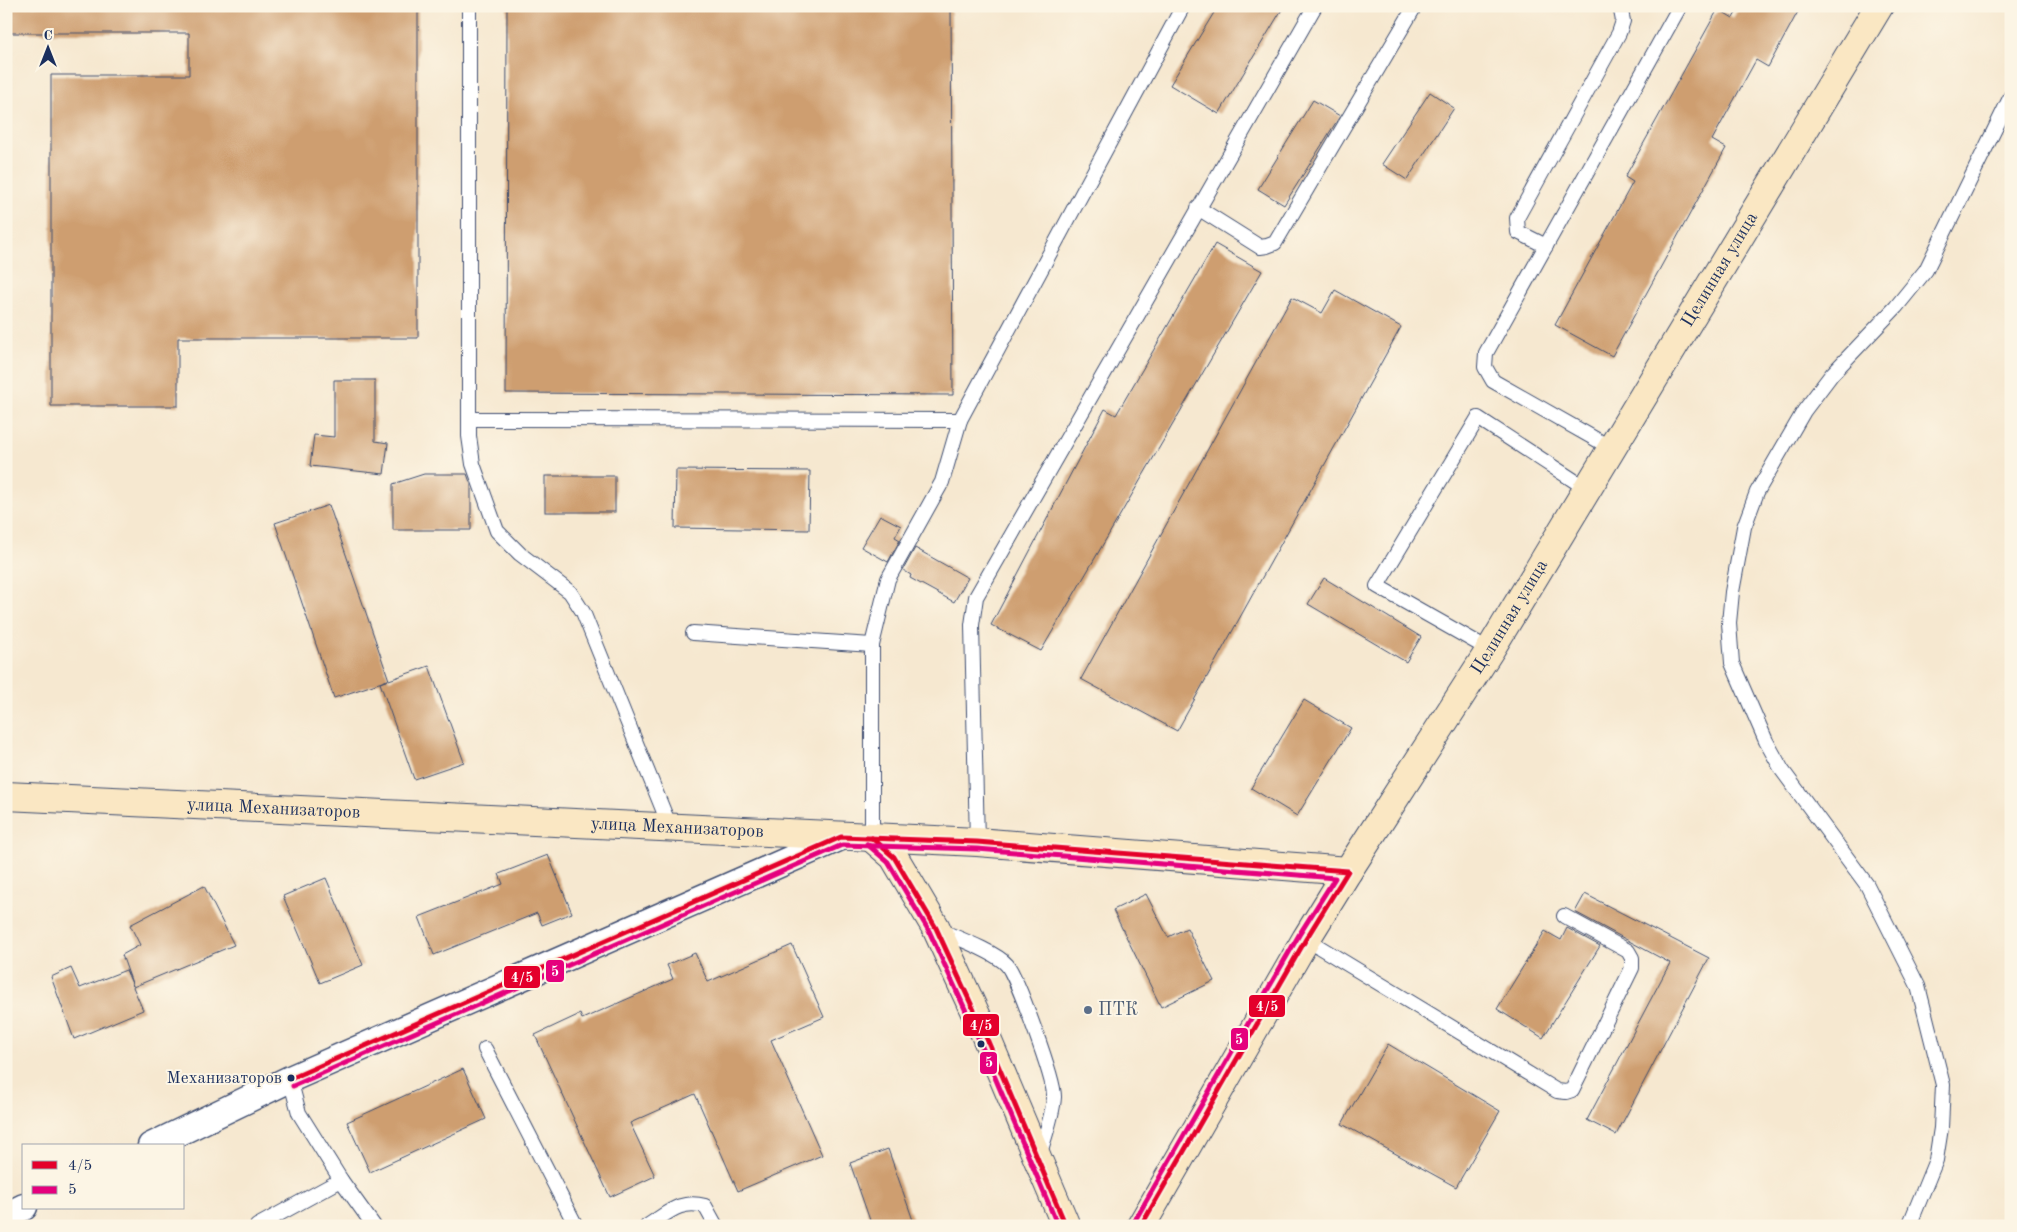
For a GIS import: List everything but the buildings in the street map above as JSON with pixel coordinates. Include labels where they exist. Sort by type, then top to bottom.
[{"type":"street","name":"Целинная улица","points":[[1141,1226],[1306,939],[1490,650],[1879,6]]},
{"type":"street","name":"улица Механизаторов","points":[[6,796],[977,842],[1348,871]]},
{"type":"street","points":[[155,1144],[290,1079],[841,837]]},
{"type":"street","points":[[872,838],[894,857],[936,928],[984,1032],[1066,1226]]},
{"type":"street","points":[[6,1216],[22,1208]]},
{"type":"lane","points":[[469,6],[469,436],[473,464],[497,531],[520,554],[570,592],[583,612],[670,827]]},
{"type":"lane","points":[[872,838],[872,645],[888,579],[942,482],[960,420],[1182,6]]},
{"type":"lane","points":[[977,842],[972,625],[976,597],[1315,6]]},
{"type":"lane","points":[[1198,208],[1260,247],[1275,243],[1415,6]]},
{"type":"lane","points":[[1546,246],[1518,232],[1517,218],[1619,33],[1623,21],[1620,6]]},
{"type":"lane","points":[[1612,448],[1492,381],[1485,367],[1486,353],[1680,6]]},
{"type":"lane","points":[[1909,1226],[1936,1160],[1942,1128],[1943,1085],[1918,986],[1867,885],[1782,770],[1766,741],[1732,663],[1729,623],[1732,592],[1744,527],[1762,484],[1804,411],[1832,374],[1896,306],[1926,270],[2011,96]]},
{"type":"lane","points":[[1490,650],[1377,586],[1478,418],[1587,489]]},
{"type":"lane","points":[[469,419],[960,420]]},
{"type":"lane","points":[[693,632],[872,645]]},
{"type":"lane","points":[[1306,939],[1557,1091],[1566,1092],[1572,1090],[1632,968],[1632,958],[1628,951],[1564,916]]},
{"type":"lane","points":[[936,928],[990,954],[1007,965],[1019,990],[1051,1077],[1054,1098],[1038,1160]]},
{"type":"lane","points":[[485,1049],[576,1226]]},
{"type":"lane","points":[[290,1079],[299,1113],[341,1180],[374,1226]]},
{"type":"lane","points":[[257,1226],[341,1180]]},
{"type":"lane","points":[[646,1226],[679,1206],[691,1202],[705,1206],[716,1226]]},
{"type":"transit line","name":"4/5","points":[[290,1079],[841,837],[977,842],[1348,871],[1306,939],[1141,1226]]},
{"type":"transit line","name":"4/5","points":[[872,838],[894,857],[936,928],[984,1032],[1066,1226]]},
{"type":"transit line","name":"5","points":[[867,844],[888,862],[929,931],[977,1035],[1058,1226]]},
{"type":"transit line","name":"5","points":[[293,1086],[842,845],[977,849],[1335,878],[1299,935],[1134,1222]]},
{"type":"place","name":"ПТК","points":[[1088,1010]]},
{"type":"place","name":"Механизаторов","points":[[291,1078]]}]
